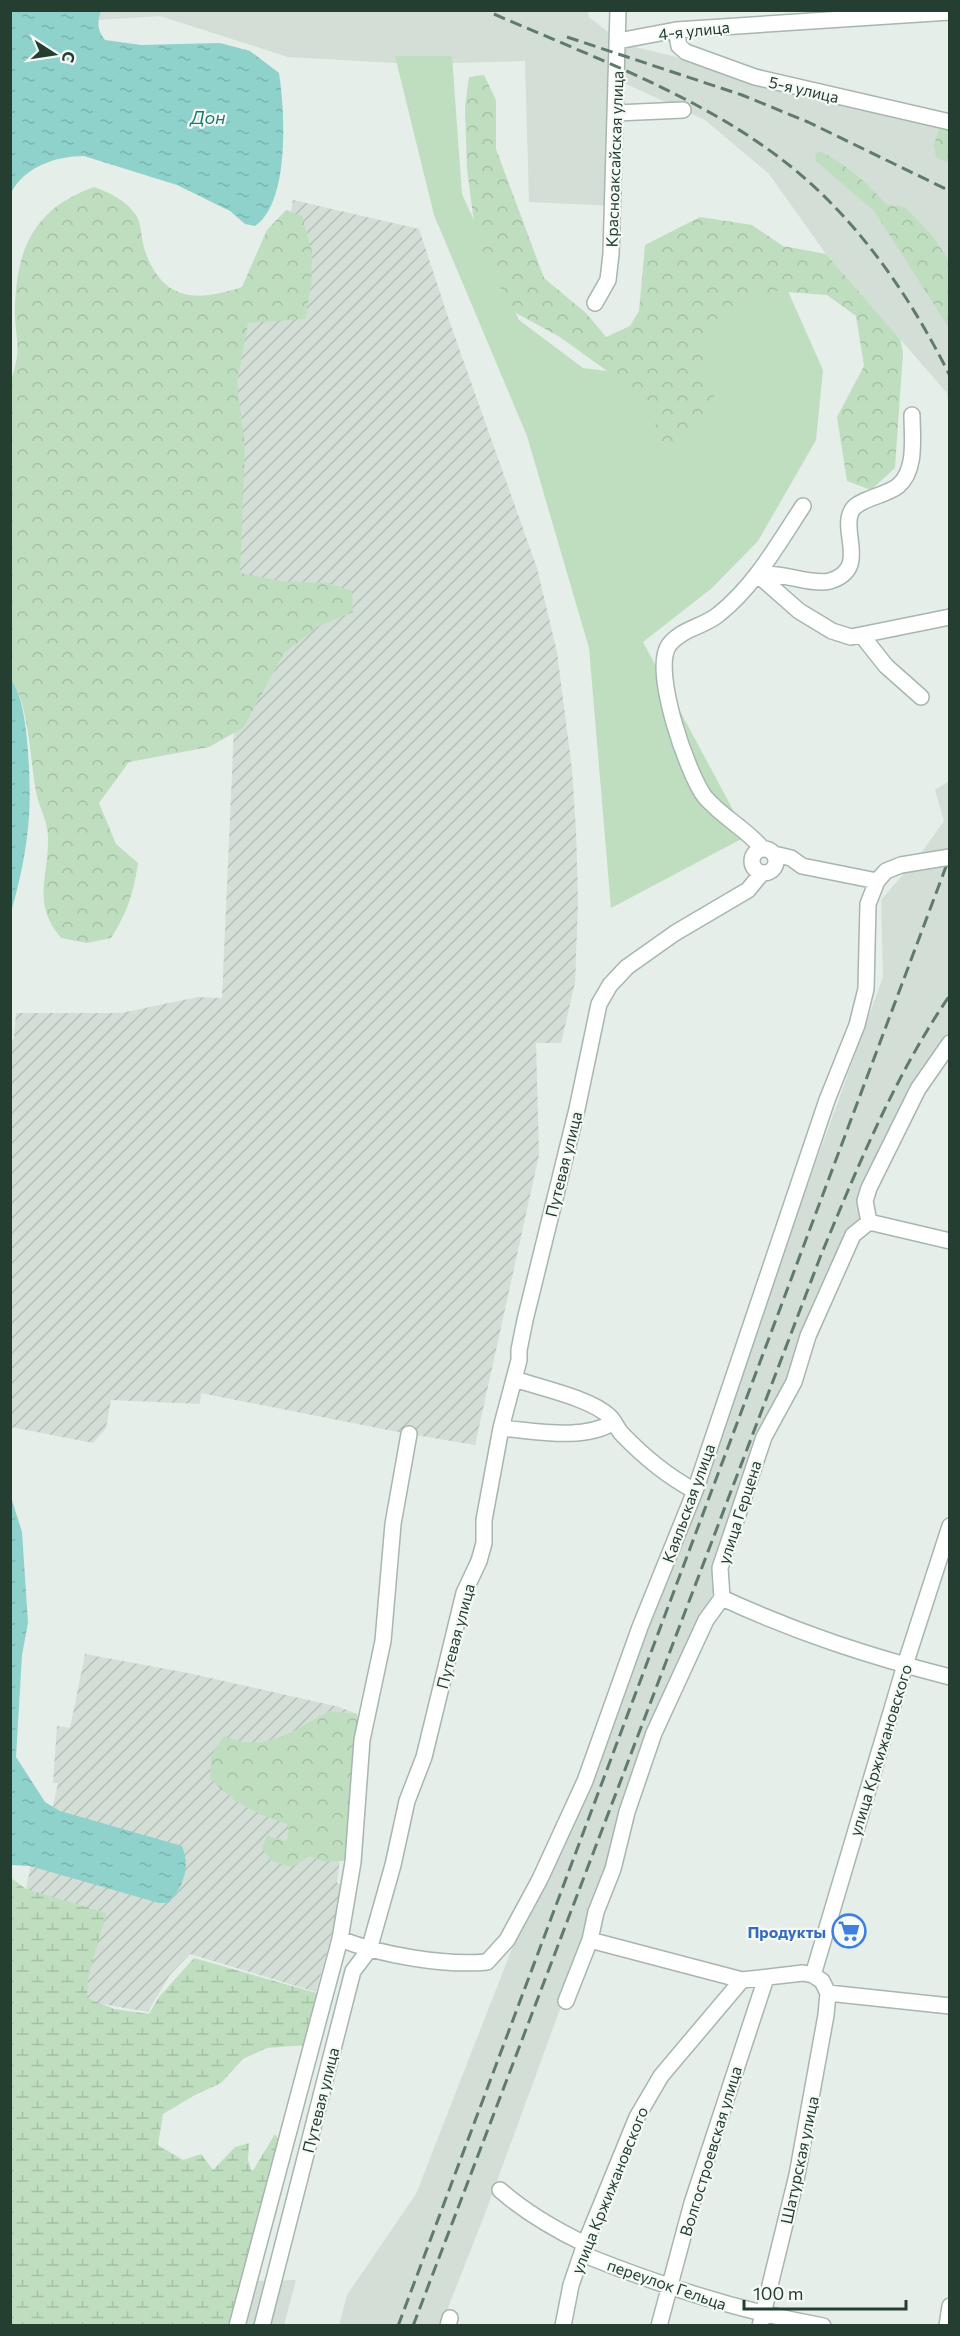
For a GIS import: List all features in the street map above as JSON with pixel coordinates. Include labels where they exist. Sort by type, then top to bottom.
[{"type":"street","name":"Красноаксайская улица","points":[[595,303],[608,280],[611,254],[618,10]]},
{"type":"street","name":"4-я улица","points":[[618,41],[676,30],[806,15],[950,12]]},
{"type":"street","name":"5-я улица","points":[[676,30],[679,46],[686,52],[755,77],[950,122]]},
{"type":"street","points":[[616,114],[683,110]]},
{"type":"street","points":[[758,575],[774,573],[820,582],[831,581],[841,575],[849,565],[853,554],[849,514],[855,507],[897,487],[906,478],[910,468],[912,415]]},
{"type":"street","points":[[804,506],[758,575],[721,613],[707,623],[691,628],[668,646],[664,661],[666,694],[678,736],[705,797],[768,861],[791,858],[802,866],[877,881],[886,870],[901,865],[950,857]]},
{"type":"street","points":[[758,575],[799,611],[832,631],[851,637],[863,637],[895,627],[950,617]]},
{"type":"street","points":[[863,637],[886,666],[921,697]]},
{"type":"street","name":"Путевая улица","points":[[262,2325],[353,1971],[369,1950],[393,1865],[407,1801],[424,1757],[464,1593],[484,1544],[484,1520],[501,1428],[515,1379],[523,1330],[577,1109],[599,1004],[610,985],[627,967],[675,933],[748,890],[768,861]]},
{"type":"street","name":"Каяльская улица","points":[[340,1939],[369,1950],[458,1965],[487,1962],[507,1940],[540,1880],[585,1781],[640,1627],[694,1491],[827,1100],[857,1024],[867,980],[868,904],[877,881]]},
{"type":"street","points":[[950,1043],[918,1089],[869,1188],[865,1201],[869,1222],[950,1241]]},
{"type":"street","name":"улица Герцена","points":[[722,1598],[720,1568],[764,1437],[794,1382],[808,1336],[853,1235],[869,1222]]},
{"type":"street","points":[[515,1379],[587,1404],[608,1414],[620,1432],[647,1459],[668,1476],[694,1491]]},
{"type":"street","points":[[501,1428],[552,1432],[600,1430],[614,1422]]},
{"type":"street","name":"Путевая улица","points":[[237,2325],[340,1939],[353,1862],[362,1740],[383,1641],[393,1524],[409,1434]]},
{"type":"street","name":"улица Кржижановского","points":[[813,1975],[905,1665],[950,1526]]},
{"type":"street","points":[[566,2001],[590,1940],[596,1912],[613,1869],[627,1812],[654,1733],[706,1620],[722,1598],[786,1627],[868,1656],[950,1677]]},
{"type":"street","points":[[590,1940],[742,1980],[803,1973],[813,1975],[822,1982],[828,1993],[950,2006]]},
{"type":"street","name":"Волгостроевская улица","points":[[659,2325],[692,2203],[766,1978]]},
{"type":"street","name":"улица Кржижановского","points":[[563,2325],[571,2285],[584,2249],[648,2097],[661,2076],[742,1980]]},
{"type":"street","name":"Шатурская улица","points":[[761,2320],[797,2175],[821,2047],[828,1993]]},
{"type":"street","name":"переулок Гельца","points":[[500,2190],[521,2208],[584,2249],[670,2288],[761,2320],[823,2325]]},
{"type":"street","points":[[947,2325],[950,2306]]},
{"type":"shaded area","points":[[101,10],[588,11],[589,17],[623,44],[949,124],[949,412],[947,393],[826,254],[769,174],[705,120],[613,78],[618,206],[529,202],[525,61],[412,64],[288,57],[160,16],[98,20]]},
{"type":"shaded area","points":[[293,200],[419,229],[537,568],[557,652],[572,770],[576,831],[578,902],[575,983],[561,1043],[536,1043],[539,1155],[475,1445],[201,1393],[200,1404],[111,1400],[106,1428],[93,1443],[11,1427],[10,1045],[14,1038],[16,1013],[121,1013],[198,997],[222,998],[240,593],[228,589],[240,303],[275,306]]},
{"type":"shaded area","points":[[949,781],[949,1036],[868,1198],[772,1432],[483,2219],[441,2325],[339,2326],[347,2295],[416,2194],[707,1450],[802,1201],[883,977],[881,900],[916,860],[944,821],[935,790]]},
{"type":"shaded area","points":[[85,1654],[188,1673],[339,1707],[357,1714],[337,1883],[345,1886],[316,1992],[190,1954],[169,1976],[148,2012],[11,1988],[10,1893],[26,1889],[43,1807],[53,1807],[58,1783],[53,1783],[57,1726],[70,1728]]},
{"type":"shaded area","points":[[296,2280],[284,2325],[238,2326],[251,2281]]},
{"type":"green space","points":[[395,56],[452,56],[462,194],[519,320],[583,368],[622,373],[775,262],[823,370],[816,440],[758,541],[712,588],[643,642],[747,836],[611,908],[589,648],[527,436],[434,215]]},
{"type":"green space","points":[[484,75],[496,100],[496,149],[544,278],[587,314],[606,337],[630,326],[639,311],[645,245],[700,217],[752,225],[783,246],[826,254],[900,339],[903,352],[895,468],[871,490],[847,481],[837,417],[864,366],[856,316],[827,295],[774,291],[707,324],[704,373],[721,412],[690,439],[663,455],[650,402],[560,337],[516,313],[491,273],[475,230],[467,169],[465,107],[469,77]]},
{"type":"green space","points":[[941,124],[949,127],[949,163],[936,157],[934,144]]},
{"type":"green space","points":[[820,151],[856,174],[886,204],[905,207],[934,238],[949,261],[949,328],[874,211],[816,161],[815,154]]},
{"type":"green space","points":[[94,187],[123,201],[136,215],[145,251],[152,268],[161,280],[172,289],[196,296],[226,292],[242,287],[267,230],[286,210],[302,216],[312,252],[311,286],[305,319],[248,323],[237,382],[245,447],[240,573],[280,581],[328,583],[352,591],[353,612],[319,626],[284,653],[243,728],[209,747],[129,762],[99,803],[116,844],[138,863],[134,883],[126,911],[111,938],[87,943],[61,938],[46,913],[44,889],[48,831],[36,792],[25,716],[17,689],[11,680],[10,383],[17,350],[16,287],[25,249],[43,219],[57,206]]},
{"type":"green space","points":[[329,1711],[357,1714],[360,1728],[346,1861],[322,1861],[310,1856],[292,1867],[271,1861],[262,1848],[267,1836],[287,1841],[289,1830],[287,1824],[246,1807],[218,1786],[210,1778],[211,1756],[224,1736],[239,1741],[266,1741],[291,1732]]},
{"type":"green space","points":[[10,1877],[26,1889],[106,1913],[88,1978],[87,1998],[114,2009],[149,2014],[159,1997],[194,1958],[320,1994],[307,2045],[267,2048],[243,2059],[221,2083],[163,2114],[158,2145],[183,2160],[201,2154],[213,2170],[235,2147],[249,2143],[248,2160],[252,2172],[275,2134],[279,2141],[230,2325],[11,2325]]},
{"type":"water","name":"Дон","points":[[11,10],[101,11],[98,26],[105,40],[141,45],[220,43],[250,51],[279,73],[283,110],[280,177],[266,214],[255,226],[245,224],[230,211],[177,185],[84,156],[63,158],[32,170],[24,176],[11,193]]},
{"type":"water","points":[[11,680],[22,705],[28,745],[30,786],[27,840],[11,912]]},
{"type":"water","points":[[11,1497],[22,1532],[28,1623],[22,1655],[16,1757],[45,1802],[60,1811],[182,1846],[186,1862],[184,1877],[178,1891],[168,1903],[159,1903],[30,1866],[11,1865]]},
{"type":"railway","points":[[494,14],[669,91],[752,138],[791,166],[826,198],[863,238],[910,304],[950,376]]},
{"type":"railway","points":[[567,37],[742,95],[808,122],[950,191]]},
{"type":"railway","points":[[398,2326],[950,856]]},
{"type":"railway","points":[[413,2326],[821,1255],[895,1089],[930,1025],[950,995]]},
{"type":"place","name":"Продукты","points":[[849,1931]]}]
